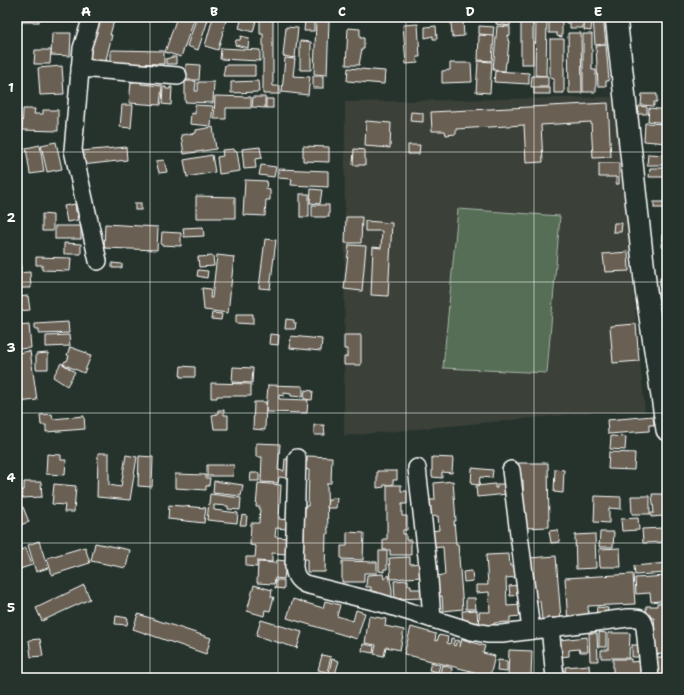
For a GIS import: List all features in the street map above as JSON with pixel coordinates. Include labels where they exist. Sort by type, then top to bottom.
[{"type":"street","points":[[92,17],[82,48],[74,150],[98,261]]},
{"type":"street","points":[[616,17],[646,290],[667,430]]},
{"type":"street","points":[[80,68],[178,76]]},
{"type":"street","points":[[297,458],[294,567],[295,574],[304,584],[381,603],[471,631],[487,634],[502,634],[628,618],[640,618],[644,621],[650,678]]},
{"type":"street","points":[[417,468],[428,566],[432,619]]},
{"type":"street","points":[[512,470],[531,630]]},
{"type":"street","points":[[550,628],[555,678]]},
{"type":"shaded area","points":[[612,97],[616,111],[645,412],[595,412],[344,436],[345,102]]},
{"type":"green space","points":[[458,209],[560,216],[547,373],[443,368]]},
{"type":"building","points":[[18,17],[39,17],[39,22],[18,22]]},
{"type":"building","points":[[99,17],[115,17],[105,64],[89,60]]},
{"type":"building","points":[[177,17],[195,17],[181,57],[165,52]]},
{"type":"building","points":[[197,17],[209,17],[198,50],[187,46]]},
{"type":"building","points":[[213,17],[227,17],[218,50],[205,46]]},
{"type":"building","points":[[242,17],[257,17],[253,32],[239,28]]},
{"type":"building","points":[[260,17],[273,17],[273,86],[280,86],[280,94],[263,94],[263,34],[260,34]]},
{"type":"building","points":[[497,17],[511,17],[510,26],[496,24]]},
{"type":"building","points":[[521,17],[533,17],[533,64],[521,64]]},
{"type":"building","points":[[536,17],[547,17],[546,76],[535,75]]},
{"type":"building","points":[[549,17],[562,17],[562,37],[557,36],[557,33],[549,33]]},
{"type":"building","points":[[566,17],[583,17],[583,28],[570,28],[570,23],[566,23]]},
{"type":"building","points":[[585,17],[592,18],[591,31],[584,30]]},
{"type":"building","points":[[593,17],[603,17],[606,44],[595,45]]},
{"type":"building","points":[[305,20],[314,20],[314,31],[304,31]]},
{"type":"building","points":[[316,21],[329,21],[327,75],[314,74]]},
{"type":"building","points":[[463,21],[464,36],[452,37],[451,22]]},
{"type":"building","points":[[418,24],[420,57],[417,57],[418,63],[406,64],[403,25]]},
{"type":"building","points":[[436,26],[437,39],[433,39],[433,36],[425,38],[425,27]]},
{"type":"building","points":[[479,26],[494,27],[493,35],[479,34]]},
{"type":"building","points":[[497,26],[510,27],[505,71],[493,70]]},
{"type":"building","points":[[286,27],[298,28],[295,58],[283,56]]},
{"type":"building","points":[[348,28],[360,29],[360,38],[364,38],[364,49],[362,49],[359,65],[346,65]]},
{"type":"building","points":[[52,33],[71,33],[70,56],[51,55]]},
{"type":"building","points":[[568,33],[581,33],[582,93],[569,93]]},
{"type":"building","points":[[583,34],[592,34],[592,70],[596,70],[596,92],[583,92]]},
{"type":"building","points":[[479,35],[494,36],[492,61],[478,60]]},
{"type":"building","points":[[241,36],[249,38],[248,48],[235,45],[236,40],[240,40]]},
{"type":"building","points":[[550,39],[564,39],[564,93],[554,93],[554,79],[550,78]]},
{"type":"building","points":[[300,41],[311,42],[311,70],[300,70]]},
{"type":"building","points":[[606,45],[609,81],[606,81],[606,86],[598,86],[596,46]]},
{"type":"building","points":[[221,48],[260,50],[260,61],[220,59]]},
{"type":"building","points":[[35,50],[51,50],[50,64],[34,64]]},
{"type":"building","points":[[111,50],[164,51],[164,64],[111,63]]},
{"type":"building","points":[[176,57],[176,64],[166,64],[166,59]]},
{"type":"building","points":[[285,58],[295,59],[293,76],[310,77],[308,95],[282,92]]},
{"type":"building","points":[[478,61],[492,62],[490,93],[476,92]]},
{"type":"building","points":[[450,63],[471,63],[472,82],[442,83],[442,71],[450,70]]},
{"type":"building","points":[[186,64],[200,65],[199,80],[186,80]]},
{"type":"building","points":[[225,65],[255,65],[255,76],[223,76]]},
{"type":"building","points":[[62,66],[64,94],[40,95],[38,68]]},
{"type":"building","points":[[348,68],[385,71],[384,84],[347,81]]},
{"type":"building","points":[[495,71],[529,73],[529,84],[494,82]]},
{"type":"building","points":[[313,76],[323,76],[323,88],[313,88]]},
{"type":"building","points":[[532,76],[548,76],[548,87],[531,87]]},
{"type":"building","points":[[134,78],[141,78],[141,84],[162,86],[160,105],[129,103],[131,82],[134,82]]},
{"type":"building","points":[[185,81],[196,81],[195,91],[198,91],[198,82],[214,82],[213,103],[185,102]]},
{"type":"building","points":[[258,81],[259,92],[231,93],[231,82]]},
{"type":"building","points":[[163,87],[170,89],[170,87],[172,87],[171,105],[162,104]]},
{"type":"building","points":[[534,88],[550,88],[550,94],[534,94]]},
{"type":"building","points":[[642,94],[657,94],[657,102],[654,102],[654,106],[641,105]]},
{"type":"building","points":[[215,96],[251,97],[251,108],[226,108],[226,119],[214,119]]},
{"type":"building","points":[[253,97],[265,97],[265,108],[252,107]]},
{"type":"building","points":[[266,99],[273,99],[273,108],[266,108]]},
{"type":"building","points":[[608,103],[611,157],[593,158],[591,122],[541,125],[543,162],[526,163],[524,125],[456,129],[456,134],[446,135],[445,131],[432,131],[431,112]]},
{"type":"building","points":[[122,105],[133,105],[131,128],[120,127]]},
{"type":"building","points":[[195,105],[213,106],[211,126],[190,124],[191,113],[195,114]]},
{"type":"building","points":[[639,106],[647,107],[647,114],[638,114]]},
{"type":"building","points":[[649,108],[667,110],[667,123],[648,121]]},
{"type":"building","points":[[23,109],[35,109],[34,114],[43,114],[43,110],[58,110],[58,131],[22,130]]},
{"type":"building","points":[[411,112],[423,113],[423,122],[410,121]]},
{"type":"building","points":[[366,121],[391,123],[390,148],[365,146]]},
{"type":"building","points":[[645,123],[667,124],[667,143],[644,141]]},
{"type":"building","points":[[213,127],[216,149],[184,154],[181,135],[196,133],[196,130]]},
{"type":"building","points":[[56,142],[62,169],[47,172],[41,145]]},
{"type":"building","points":[[40,145],[44,172],[30,174],[26,148]]},
{"type":"building","points":[[408,145],[420,145],[419,154],[408,154]]},
{"type":"building","points":[[303,146],[329,147],[329,162],[303,161]]},
{"type":"building","points":[[126,147],[127,160],[82,165],[81,151]]},
{"type":"building","points":[[260,147],[262,158],[255,159],[256,168],[244,169],[242,149]]},
{"type":"building","points":[[234,149],[234,151],[237,151],[240,171],[219,174],[217,157],[223,156],[222,150]]},
{"type":"building","points":[[354,149],[365,150],[365,165],[353,165]]},
{"type":"building","points":[[648,154],[667,155],[667,165],[647,165]]},
{"type":"building","points":[[212,155],[215,172],[187,177],[184,160]]},
{"type":"building","points":[[164,160],[167,172],[159,173],[156,161]]},
{"type":"building","points":[[599,163],[619,163],[619,184],[616,184],[616,177],[599,177]]},
{"type":"building","points":[[261,165],[276,167],[274,177],[259,175]]},
{"type":"building","points":[[650,168],[667,168],[667,177],[649,177]]},
{"type":"building","points":[[278,169],[328,171],[328,187],[291,185],[292,179],[278,178]]},
{"type":"building","points":[[20,176],[22,189],[17,189],[17,177]]},
{"type":"building","points":[[245,180],[267,181],[266,189],[270,190],[270,200],[266,200],[265,216],[243,215]]},
{"type":"building","points":[[311,189],[322,190],[320,204],[310,203]]},
{"type":"building","points":[[300,194],[309,194],[309,217],[300,217]]},
{"type":"building","points":[[196,196],[235,197],[235,218],[196,218]]},
{"type":"building","points":[[654,202],[664,202],[664,208],[654,208]]},
{"type":"building","points":[[135,203],[141,203],[141,210],[135,210]]},
{"type":"building","points":[[75,204],[76,212],[80,212],[80,215],[77,216],[78,220],[67,222],[64,206]]},
{"type":"building","points":[[312,205],[329,205],[329,217],[312,217]]},
{"type":"building","points":[[42,214],[53,215],[53,231],[42,231]]},
{"type":"building","points":[[346,217],[362,217],[361,243],[345,243]]},
{"type":"building","points":[[365,221],[392,223],[388,296],[371,295],[373,247],[381,248],[382,231],[365,231]]},
{"type":"building","points":[[614,223],[622,223],[621,232],[613,232]]},
{"type":"building","points":[[105,224],[158,227],[157,250],[104,248]]},
{"type":"building","points":[[55,226],[81,226],[81,239],[55,239]]},
{"type":"building","points":[[203,227],[204,236],[184,237],[183,228]]},
{"type":"building","points":[[162,232],[181,233],[181,246],[161,245]]},
{"type":"building","points":[[662,235],[667,235],[667,248],[661,247]]},
{"type":"building","points":[[265,239],[276,240],[270,289],[259,288]]},
{"type":"building","points":[[64,243],[81,244],[81,254],[64,254]]},
{"type":"building","points":[[349,245],[366,246],[362,291],[344,289]]},
{"type":"building","points":[[628,252],[629,271],[605,272],[603,254]]},
{"type":"building","points":[[217,255],[234,257],[228,313],[204,310],[202,288],[211,289],[210,298],[212,298]]},
{"type":"building","points":[[665,255],[667,255],[667,272],[664,272]]},
{"type":"building","points":[[213,256],[214,266],[199,267],[198,257]]},
{"type":"building","points":[[36,257],[71,258],[70,271],[42,270],[42,265],[36,265]]},
{"type":"building","points":[[20,258],[21,270],[17,271],[17,259]]},
{"type":"building","points":[[112,263],[122,264],[122,268],[112,268]]},
{"type":"building","points":[[198,270],[208,271],[207,278],[197,276]]},
{"type":"building","points":[[30,272],[31,288],[17,288],[17,273]]},
{"type":"building","points":[[660,278],[667,279],[667,288],[660,288]]},
{"type":"building","points":[[28,296],[30,310],[17,311],[17,297]]},
{"type":"building","points":[[212,313],[222,314],[221,320],[211,319]]},
{"type":"building","points":[[236,314],[253,314],[253,324],[236,323]]},
{"type":"building","points":[[286,319],[294,320],[294,323],[296,323],[295,329],[285,329]]},
{"type":"building","points":[[68,322],[69,333],[39,334],[39,329],[35,329],[35,324]]},
{"type":"building","points":[[29,324],[31,348],[17,349],[17,325]]},
{"type":"building","points":[[636,324],[639,361],[613,363],[610,326]]},
{"type":"building","points":[[270,334],[279,335],[278,345],[269,344]]},
{"type":"building","points":[[69,335],[70,346],[46,347],[46,336]]},
{"type":"building","points":[[344,335],[361,335],[361,365],[344,365],[344,357],[347,357],[347,349],[344,349]]},
{"type":"building","points":[[291,336],[322,339],[321,351],[290,348]]},
{"type":"building","points":[[70,347],[91,356],[84,373],[63,364],[67,361],[69,356],[67,355]]},
{"type":"building","points":[[30,351],[37,400],[18,402],[17,353]]},
{"type":"building","points":[[48,353],[48,369],[36,369],[36,354]]},
{"type":"building","points":[[61,363],[75,372],[67,386],[53,377]]},
{"type":"building","points":[[181,366],[195,367],[195,377],[180,377]]},
{"type":"building","points":[[233,367],[253,368],[252,383],[232,382]]},
{"type":"building","points":[[211,383],[251,384],[251,396],[217,396],[217,398],[211,398]]},
{"type":"building","points":[[268,385],[303,386],[303,397],[291,396],[291,394],[284,393],[284,396],[279,395],[279,399],[308,400],[307,413],[266,412]]},
{"type":"building","points":[[305,390],[313,391],[312,400],[304,399]]},
{"type":"building","points":[[254,402],[266,402],[265,430],[253,429]]},
{"type":"building","points":[[218,410],[224,410],[224,415],[228,415],[228,429],[214,429],[212,415],[218,414]]},
{"type":"building","points":[[52,414],[53,419],[84,416],[85,429],[46,432],[46,425],[41,425],[40,415]]},
{"type":"building","points":[[653,416],[654,425],[649,425],[649,431],[608,434],[607,420]]},
{"type":"building","points":[[314,425],[324,425],[325,435],[314,435]]},
{"type":"building","points":[[611,436],[626,437],[625,450],[610,449]]},
{"type":"building","points":[[256,443],[280,444],[278,470],[284,471],[285,459],[289,459],[288,478],[279,477],[278,483],[261,482],[262,457],[256,457]]},
{"type":"building","points":[[609,452],[635,453],[634,470],[608,469]]},
{"type":"building","points":[[98,453],[109,453],[109,485],[121,487],[126,455],[137,457],[130,500],[97,497]]},
{"type":"building","points":[[47,454],[61,455],[61,460],[66,460],[65,475],[46,474]]},
{"type":"building","points":[[139,456],[153,457],[152,487],[138,486]]},
{"type":"building","points":[[307,456],[332,457],[331,483],[327,483],[328,534],[326,534],[325,572],[307,572],[307,559],[303,559],[305,506],[308,506],[309,470],[304,469],[305,462],[307,462]]},
{"type":"building","points":[[432,457],[453,458],[452,473],[442,472],[442,478],[432,477]]},
{"type":"building","points":[[518,463],[548,463],[549,527],[524,528],[523,480],[518,480]]},
{"type":"building","points":[[207,465],[234,465],[233,476],[207,476]]},
{"type":"building","points":[[472,468],[493,470],[492,478],[480,477],[479,485],[471,484]]},
{"type":"building","points":[[555,469],[564,470],[563,493],[554,492]]},
{"type":"building","points":[[377,471],[397,471],[397,480],[393,480],[393,485],[384,485],[384,487],[377,488]]},
{"type":"building","points":[[251,473],[259,473],[259,481],[250,481]]},
{"type":"building","points":[[175,474],[206,475],[206,478],[210,478],[209,486],[206,486],[206,490],[175,488]]},
{"type":"building","points":[[214,481],[243,485],[241,496],[213,493]]},
{"type":"building","points":[[453,481],[456,521],[454,521],[456,544],[458,544],[463,609],[443,611],[442,596],[435,597],[433,576],[445,575],[443,547],[430,548],[429,531],[439,530],[438,516],[428,517],[426,500],[435,500],[434,483]]},
{"type":"building","points":[[24,482],[41,482],[42,497],[22,498]]},
{"type":"building","points":[[258,483],[281,485],[279,519],[288,520],[287,529],[276,528],[275,537],[288,538],[287,554],[272,553],[272,562],[257,561],[257,567],[246,566],[246,557],[255,557],[256,546],[250,545],[251,523],[259,523],[260,507],[256,507]]},
{"type":"building","points":[[54,484],[76,486],[74,512],[64,512],[65,505],[52,504]]},
{"type":"building","points":[[495,484],[495,488],[497,488],[497,484],[507,484],[508,494],[477,497],[476,486]]},
{"type":"building","points":[[387,485],[401,485],[401,491],[407,491],[407,504],[402,504],[402,516],[407,516],[407,530],[403,530],[403,534],[406,534],[406,540],[411,540],[411,555],[390,555],[390,550],[383,550],[383,539],[387,539]]},
{"type":"building","points":[[210,494],[241,498],[240,510],[228,509],[228,506],[214,505],[214,510],[238,513],[237,523],[207,520]]},
{"type":"building","points":[[652,494],[665,494],[666,509],[663,509],[663,516],[651,517],[651,513],[654,513]]},
{"type":"building","points":[[595,496],[621,497],[621,509],[609,508],[609,523],[594,522]]},
{"type":"building","points":[[631,496],[650,496],[650,514],[632,514]]},
{"type":"building","points":[[331,498],[337,498],[336,508],[327,508],[328,500],[331,500]]},
{"type":"building","points":[[169,505],[206,508],[204,523],[168,519]]},
{"type":"building","points":[[23,507],[29,522],[17,526],[17,509]]},
{"type":"building","points":[[242,515],[247,516],[246,525],[240,525]]},
{"type":"building","points":[[638,518],[639,530],[622,531],[621,519]]},
{"type":"building","points":[[663,528],[664,542],[643,543],[642,529]]},
{"type":"building","points":[[558,530],[560,542],[551,543],[549,531]]},
{"type":"building","points":[[347,532],[364,533],[363,560],[341,559],[341,546],[347,546]]},
{"type":"building","points":[[600,532],[614,532],[613,547],[599,547]]},
{"type":"building","points":[[595,534],[596,568],[576,569],[575,535]]},
{"type":"building","points":[[39,541],[48,568],[36,572],[28,545]]},
{"type":"building","points":[[95,543],[130,550],[126,568],[91,561]]},
{"type":"building","points":[[85,547],[90,563],[52,575],[47,558]]},
{"type":"building","points":[[26,548],[32,565],[17,570],[17,552]]},
{"type":"building","points":[[620,548],[621,567],[600,567],[599,549]]},
{"type":"building","points":[[379,551],[387,551],[387,569],[384,569],[384,572],[379,571]]},
{"type":"building","points":[[509,554],[510,566],[516,566],[517,577],[506,578],[507,606],[521,605],[521,616],[510,617],[510,622],[494,623],[494,628],[480,629],[479,612],[490,612],[489,592],[476,593],[476,585],[488,585],[486,555]]},
{"type":"building","points":[[556,556],[561,619],[542,620],[540,601],[534,602],[529,558]]},
{"type":"building","points":[[410,557],[410,564],[421,563],[422,577],[391,579],[389,558]]},
{"type":"building","points":[[277,560],[286,561],[284,579],[275,578],[274,584],[257,583],[258,562],[276,563]]},
{"type":"building","points":[[342,561],[377,562],[377,573],[364,573],[364,582],[342,582]]},
{"type":"building","points":[[667,563],[667,573],[635,575],[634,566]]},
{"type":"building","points":[[472,571],[473,581],[464,582],[463,572]]},
{"type":"building","points":[[383,574],[384,579],[389,575],[392,589],[392,604],[369,598],[369,590],[371,590],[371,587],[366,587],[367,575]]},
{"type":"building","points":[[633,574],[635,604],[588,606],[589,622],[568,623],[565,578]]},
{"type":"building","points":[[667,576],[667,600],[651,602],[650,593],[636,594],[635,578]]},
{"type":"building","points":[[276,580],[284,580],[284,589],[275,588]]},
{"type":"building","points":[[408,580],[408,585],[411,585],[411,589],[424,589],[424,598],[395,599],[394,581]]},
{"type":"building","points":[[84,585],[90,599],[42,621],[36,608]]},
{"type":"building","points":[[254,585],[272,590],[271,597],[274,597],[270,611],[265,610],[264,616],[247,611]]},
{"type":"building","points":[[520,585],[520,595],[510,596],[509,586]]},
{"type":"building","points":[[466,598],[475,598],[476,609],[466,609]]},
{"type":"building","points":[[293,599],[323,608],[325,601],[340,605],[337,616],[353,621],[356,610],[365,613],[357,639],[287,618]]},
{"type":"building","points":[[657,603],[667,603],[667,678],[653,678],[653,657],[662,657],[662,654],[651,655],[649,633],[655,632],[654,618],[647,619],[646,606],[657,606]]},
{"type":"building","points":[[597,607],[608,608],[607,618],[596,617]]},
{"type":"building","points":[[477,610],[478,625],[463,626],[462,611]]},
{"type":"building","points":[[138,614],[211,638],[206,654],[133,629]]},
{"type":"building","points":[[116,616],[128,618],[127,625],[115,624]]},
{"type":"building","points":[[369,616],[386,619],[385,626],[404,630],[400,650],[386,647],[384,656],[374,654],[376,645],[365,643]]},
{"type":"building","points":[[261,620],[302,632],[297,648],[256,636]]},
{"type":"building","points":[[411,627],[436,634],[435,640],[437,641],[439,635],[448,637],[447,643],[450,644],[451,638],[455,639],[453,645],[455,646],[457,640],[460,641],[460,647],[462,639],[485,646],[483,653],[495,656],[490,676],[404,654]]},
{"type":"building","points":[[599,632],[606,633],[606,647],[599,647]]},
{"type":"building","points":[[589,633],[597,633],[598,661],[590,661]]},
{"type":"building","points":[[608,633],[630,633],[629,658],[601,658],[601,650],[608,650]]},
{"type":"building","points":[[587,637],[588,652],[580,652],[579,649],[569,650],[569,656],[561,657],[559,640]]},
{"type":"building","points":[[40,639],[43,656],[31,657],[29,640]]},
{"type":"building","points":[[363,644],[374,646],[373,653],[362,651]]},
{"type":"building","points":[[632,645],[640,645],[640,657],[632,657]]},
{"type":"building","points":[[509,650],[532,651],[531,677],[508,678]]},
{"type":"building","points":[[322,655],[331,657],[327,672],[318,670]]},
{"type":"building","points":[[332,659],[339,661],[335,674],[329,672]]},
{"type":"building","points":[[613,659],[631,659],[631,662],[640,661],[640,677],[613,678]]},
{"type":"building","points":[[498,660],[507,661],[507,672],[497,671]]},
{"type":"building","points":[[431,662],[440,665],[438,672],[429,670]]},
{"type":"building","points":[[442,665],[452,668],[451,676],[440,673]]},
{"type":"building","points":[[589,665],[590,678],[566,678],[565,667]]},
{"type":"building","points":[[326,674],[340,676],[339,678],[325,678]]}]
